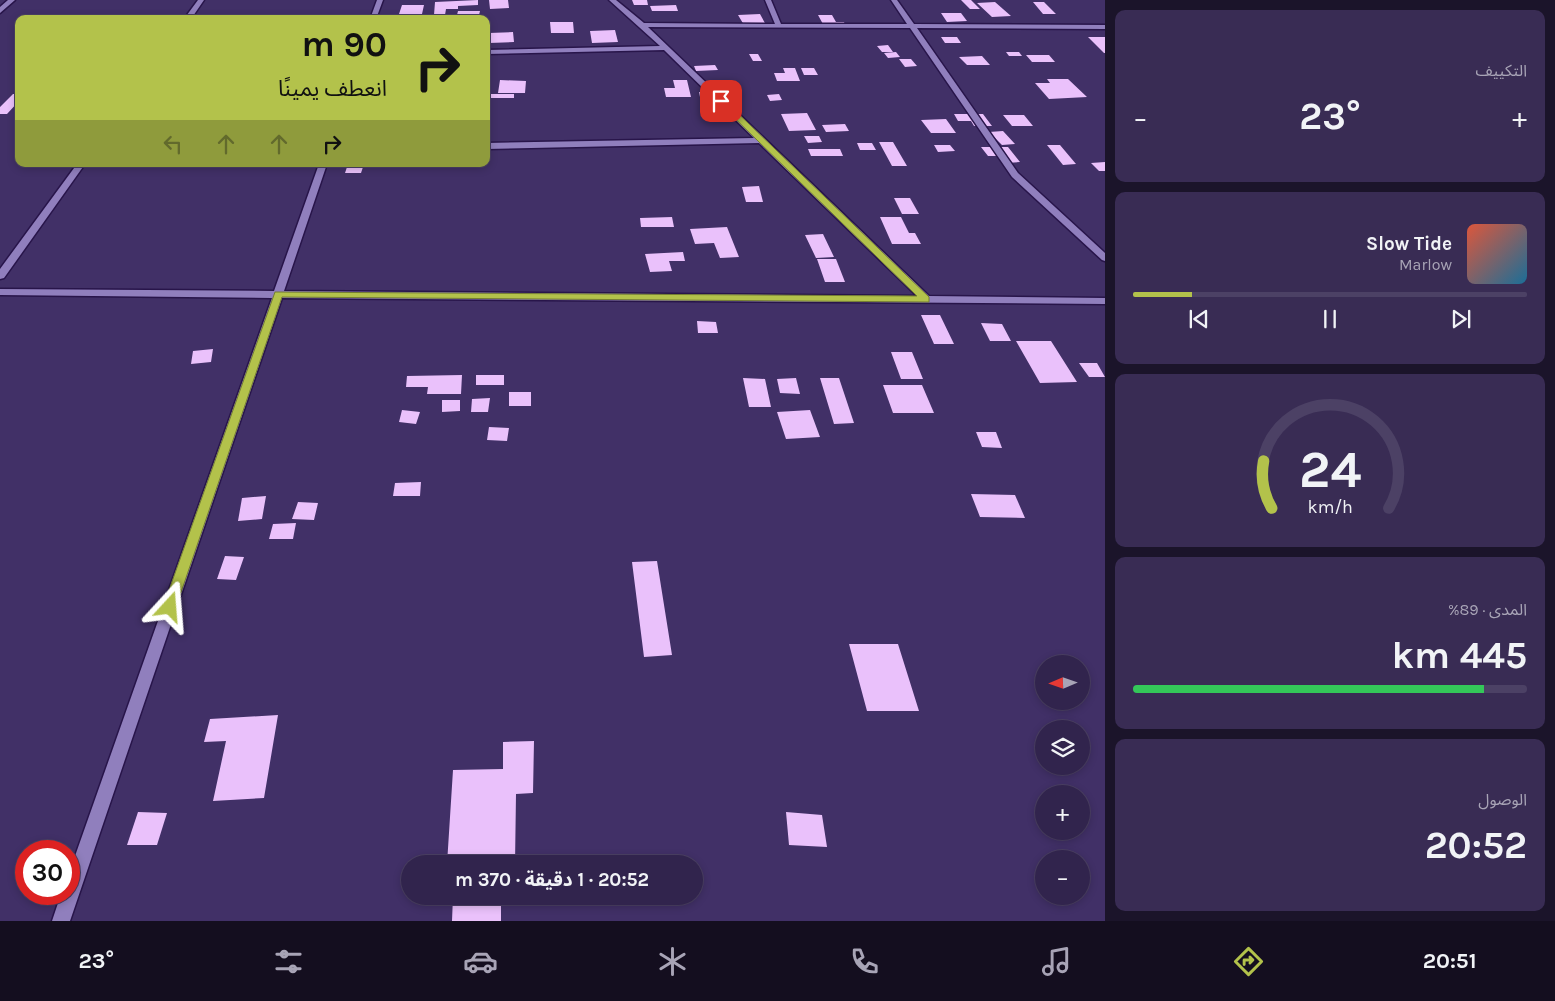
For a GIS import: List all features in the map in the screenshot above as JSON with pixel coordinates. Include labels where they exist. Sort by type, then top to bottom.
[{"type":"street","points":[[0,11],[12,0]]},
{"type":"street","points":[[190,15],[201,0]]},
{"type":"street","points":[[375,15],[380,0]]},
{"type":"street","points":[[612,0],[642,25],[926,299]]},
{"type":"street","points":[[768,0],[778,26]]},
{"type":"street","points":[[894,0],[914,26],[1015,175],[1105,258]]},
{"type":"street","points":[[642,25],[1105,28]]},
{"type":"street","points":[[490,52],[666,48]]},
{"type":"street","points":[[490,146],[762,140]]},
{"type":"street","points":[[0,276],[79,167]]},
{"type":"street","points":[[60,921],[322,167]]},
{"type":"street","points":[[0,292],[1105,301]]},
{"type":"building","points":[[478,0],[478,5],[458,6],[458,9],[446,9],[445,15],[434,15],[435,2]]},
{"type":"building","points":[[489,0],[508,0],[509,8],[490,9]]},
{"type":"building","points":[[632,0],[647,0],[648,5],[634,5]]},
{"type":"building","points":[[961,0],[971,0],[980,9],[970,9]]},
{"type":"building","points":[[995,2],[1011,16],[992,17],[977,3]]},
{"type":"building","points":[[1033,2],[1044,2],[1056,14],[1043,14]]},
{"type":"building","points":[[402,5],[424,5],[422,14],[399,14]]},
{"type":"building","points":[[676,5],[678,11],[652,11],[650,6]]},
{"type":"building","points":[[458,11],[480,11],[479,15],[457,15]]},
{"type":"building","points":[[941,13],[961,13],[967,21],[947,22]]},
{"type":"building","points":[[760,14],[766,25],[744,25],[738,15]]},
{"type":"building","points":[[818,15],[832,15],[836,22],[844,22],[846,27],[824,26]]},
{"type":"building","points":[[550,22],[573,22],[574,33],[551,33]]},
{"type":"building","points":[[615,30],[618,42],[592,43],[590,31]]},
{"type":"building","points":[[513,32],[514,42],[490,43],[490,33]]},
{"type":"building","points":[[941,37],[957,37],[961,43],[945,43]]},
{"type":"building","points":[[1088,37],[1105,37],[1105,53],[1104,53]]},
{"type":"building","points":[[888,45],[893,52],[882,52],[877,46]]},
{"type":"building","points":[[896,52],[900,57],[888,58],[884,53]]},
{"type":"building","points":[[1006,52],[1019,52],[1022,56],[1009,56]]},
{"type":"building","points":[[749,54],[758,54],[762,61],[753,61]]},
{"type":"building","points":[[1026,55],[1049,55],[1055,62],[1032,62]]},
{"type":"building","points":[[982,56],[990,65],[967,65],[959,57]]},
{"type":"building","points":[[899,59],[911,59],[917,66],[905,67]]},
{"type":"building","points":[[715,65],[718,70],[696,71],[694,66]]},
{"type":"building","points":[[783,68],[795,68],[800,81],[777,81],[774,73],[785,73]]},
{"type":"building","points":[[801,68],[814,68],[818,75],[804,75]]},
{"type":"building","points":[[1047,79],[1068,79],[1087,97],[1049,99],[1035,83],[1050,83]]},
{"type":"building","points":[[500,80],[526,81],[525,93],[498,93]]},
{"type":"building","points":[[673,80],[687,80],[691,97],[666,97],[664,88],[675,88]]},
{"type":"building","points":[[711,84],[725,84],[730,97],[700,97],[699,92],[714,92]]},
{"type":"building","points":[[15,94],[15,105],[7,114],[0,114],[0,107]]},
{"type":"building","points":[[490,94],[514,94],[514,98],[490,98]]},
{"type":"building","points":[[779,94],[782,100],[770,101],[767,95]]},
{"type":"building","points":[[807,113],[816,130],[789,131],[781,114]]},
{"type":"building","points":[[954,114],[983,114],[992,126],[974,126],[971,121],[958,121]]},
{"type":"building","points":[[1003,115],[1024,115],[1033,126],[1012,126]]},
{"type":"building","points":[[946,119],[956,133],[931,133],[921,120]]},
{"type":"building","points":[[845,124],[849,131],[826,132],[822,125]]},
{"type":"building","points":[[1003,131],[1015,144],[1002,145],[989,132]]},
{"type":"building","points":[[804,136],[819,136],[822,142],[808,143]]},
{"type":"building","points":[[879,142],[893,142],[907,166],[892,166]]},
{"type":"building","points":[[857,143],[872,143],[876,150],[860,150]]},
{"type":"building","points":[[934,145],[950,145],[955,151],[938,152]]},
{"type":"building","points":[[1047,145],[1060,145],[1076,164],[1063,165]]},
{"type":"building","points":[[981,147],[1008,147],[1020,162],[1006,163],[1001,156],[988,156]]},
{"type":"building","points":[[808,149],[840,149],[843,156],[811,156]]},
{"type":"building","points":[[1105,162],[1105,171],[1099,171],[1091,163]]},
{"type":"building","points":[[347,167],[363,167],[361,173],[345,173]]},
{"type":"building","points":[[759,186],[763,202],[746,202],[742,187]]},
{"type":"building","points":[[894,198],[910,198],[919,214],[902,214]]},
{"type":"building","points":[[672,217],[674,227],[641,227],[640,218]]},
{"type":"building","points":[[880,217],[901,217],[909,233],[915,233],[921,244],[892,244]]},
{"type":"building","points":[[727,227],[739,257],[720,258],[714,243],[695,244],[690,229]]},
{"type":"building","points":[[823,234],[834,257],[816,258],[805,235]]},
{"type":"building","points":[[683,252],[685,261],[669,261],[672,271],[650,272],[645,254]]},
{"type":"building","points":[[817,259],[836,259],[845,282],[825,282]]},
{"type":"building","points":[[921,315],[940,315],[954,344],[934,344]]},
{"type":"building","points":[[697,321],[716,322],[718,333],[698,333]]},
{"type":"building","points":[[981,323],[1002,324],[1011,341],[990,341]]},
{"type":"building","points":[[1016,341],[1051,341],[1077,382],[1040,383]]},
{"type":"building","points":[[213,349],[211,362],[191,364],[193,351]]},
{"type":"building","points":[[891,352],[912,352],[923,379],[901,379]]},
{"type":"building","points":[[1079,363],[1097,363],[1105,377],[1089,377]]},
{"type":"building","points":[[462,375],[461,394],[427,394],[428,387],[406,387],[407,376]]},
{"type":"building","points":[[476,375],[504,375],[504,385],[476,385]]},
{"type":"building","points":[[743,378],[765,379],[771,407],[749,407]]},
{"type":"building","points":[[796,378],[800,394],[780,393],[777,379]]},
{"type":"building","points":[[820,378],[839,378],[854,423],[834,424]]},
{"type":"building","points":[[883,385],[922,385],[934,413],[893,413]]},
{"type":"building","points":[[509,392],[531,392],[531,406],[509,406]]},
{"type":"building","points":[[490,398],[488,412],[471,412],[472,399]]},
{"type":"building","points":[[442,400],[460,400],[460,411],[442,412]]},
{"type":"building","points":[[402,410],[420,412],[416,424],[399,422]]},
{"type":"building","points":[[810,410],[820,437],[786,439],[777,412]]},
{"type":"building","points":[[489,427],[509,428],[507,441],[487,440]]},
{"type":"building","points":[[976,432],[996,432],[1002,448],[982,447]]},
{"type":"building","points":[[421,482],[420,496],[393,496],[395,483]]},
{"type":"building","points":[[971,494],[1015,495],[1025,518],[980,517]]},
{"type":"building","points":[[266,496],[262,519],[238,521],[242,498]]},
{"type":"building","points":[[298,502],[318,503],[314,520],[292,519]]},
{"type":"building","points":[[296,523],[293,539],[269,539],[273,524]]},
{"type":"building","points":[[225,556],[244,557],[236,580],[217,579]]},
{"type":"building","points":[[657,561],[672,655],[644,657],[632,562]]},
{"type":"building","points":[[849,644],[898,644],[919,711],[867,711]]},
{"type":"building","points":[[278,715],[264,798],[213,801],[226,741],[204,742],[210,719]]},
{"type":"building","points":[[534,741],[533,793],[516,794],[515,855],[448,855],[453,770],[503,769],[503,742]]},
{"type":"building","points":[[138,812],[167,813],[157,845],[127,845]]},
{"type":"building","points":[[786,812],[822,815],[827,847],[789,845]]},
{"type":"building","points":[[453,905],[501,905],[501,921],[452,921]]},
{"type":"route","points":[[170,607],[278,294],[926,299],[721,101]]}]
